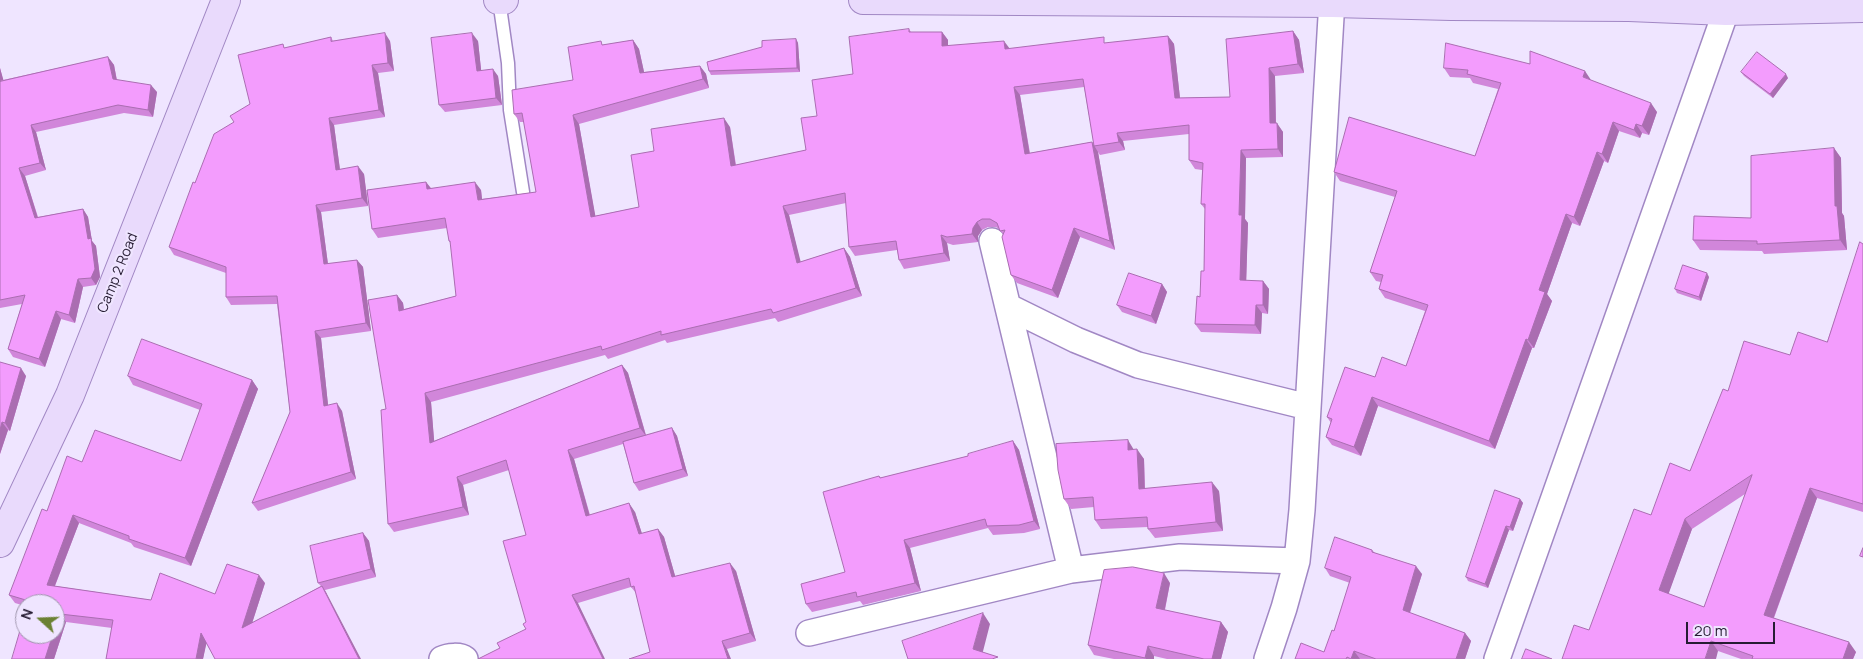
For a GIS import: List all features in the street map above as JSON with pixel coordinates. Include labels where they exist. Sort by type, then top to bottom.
[{"type":"main road","name":"Camp 2 Road","points":[[0,542],[70,396],[226,0]]},
{"type":"main road","points":[[499,0],[504,0]]},
{"type":"main road","points":[[863,0],[1332,1],[1451,6],[1863,8]]},
{"type":"street","points":[[1267,659],[1297,561],[1302,510],[1332,1]]},
{"type":"street","points":[[1497,659],[1727,6]]},
{"type":"street","points":[[992,241],[1071,570]]},
{"type":"street","points":[[1009,307],[1076,340],[1138,365],[1308,407]]},
{"type":"street","points":[[809,633],[1071,570],[1180,557],[1297,561]]},
{"type":"street","points":[[442,659],[446,657],[462,657],[465,659]]},
{"type":"lane","points":[[499,0],[508,63],[510,110],[522,192]]},
{"type":"building","points":[[909,29],[909,32],[942,32],[942,46],[1004,41],[1005,49],[1104,37],[1104,43],[1168,36],[1175,98],[1230,97],[1226,39],[1293,31],[1298,64],[1269,68],[1270,123],[1277,123],[1278,149],[1241,150],[1240,280],[1263,281],[1263,305],[1256,305],[1255,325],[1195,324],[1197,296],[1200,297],[1201,271],[1204,271],[1205,204],[1201,204],[1203,163],[1189,160],[1189,125],[1117,133],[1119,142],[1094,146],[1083,79],[1014,87],[1025,154],[1092,142],[1110,241],[1074,228],[1052,290],[1011,275],[1002,237],[1005,230],[1000,231],[997,223],[990,219],[982,219],[977,222],[972,234],[947,237],[941,235],[944,253],[899,260],[896,241],[849,247],[845,193],[783,206],[797,263],[844,248],[856,288],[773,313],[771,309],[661,335],[661,331],[602,350],[601,346],[425,393],[430,443],[622,365],[640,428],[568,450],[586,516],[629,503],[639,534],[658,529],[672,577],[730,563],[750,633],[722,641],[728,659],[629,659],[650,652],[634,586],[631,587],[629,578],[572,595],[603,659],[478,659],[500,648],[497,643],[526,629],[523,624],[526,622],[503,541],[526,535],[506,460],[457,477],[463,507],[388,524],[381,410],[386,409],[368,300],[397,295],[399,311],[456,296],[450,241],[445,218],[372,229],[367,190],[426,182],[427,189],[475,182],[478,200],[536,192],[522,113],[514,114],[512,90],[573,80],[568,47],[601,41],[602,45],[633,40],[640,73],[700,66],[703,79],[573,115],[591,217],[639,207],[631,155],[654,151],[651,129],[724,118],[731,166],[806,150],[801,118],[817,116],[812,80],[853,74],[849,37]]},
{"type":"building","points":[[385,33],[388,63],[372,65],[379,110],[329,118],[336,170],[358,166],[362,198],[316,205],[324,264],[357,260],[366,323],[315,331],[324,406],[337,403],[351,472],[252,503],[290,412],[277,296],[226,297],[226,267],[169,247],[193,182],[195,183],[214,134],[234,122],[230,116],[250,104],[238,55],[283,44],[284,48],[331,37],[331,41]]},
{"type":"building","points":[[472,33],[477,71],[493,69],[496,98],[439,105],[431,38]]},
{"type":"building","points":[[796,39],[797,68],[709,71],[707,62],[762,47],[762,41]]},
{"type":"building","points":[[1446,43],[1530,64],[1530,51],[1585,71],[1583,77],[1651,103],[1642,126],[1636,124],[1634,130],[1613,122],[1602,154],[1597,152],[1574,217],[1566,214],[1539,290],[1545,292],[1489,441],[1372,397],[1354,447],[1326,437],[1332,419],[1327,417],[1345,367],[1375,377],[1382,357],[1406,366],[1428,305],[1379,289],[1383,275],[1370,272],[1397,191],[1334,172],[1349,117],[1475,156],[1501,83],[1467,74],[1468,70],[1444,68]]},
{"type":"building","points":[[1757,52],[1786,74],[1770,94],[1741,72]]},
{"type":"building","points":[[108,57],[113,79],[151,85],[148,110],[118,105],[31,125],[40,163],[19,168],[35,218],[83,209],[88,239],[91,238],[95,269],[91,278],[78,279],[69,315],[56,311],[39,359],[8,349],[25,295],[0,300],[0,81]]},
{"type":"building","points":[[1834,148],[1835,206],[1837,206],[1840,240],[1757,244],[1757,241],[1693,240],[1694,216],[1751,218],[1751,156]]},
{"type":"building","points":[[1860,242],[1863,244],[1863,504],[1810,488],[1764,615],[1849,642],[1843,659],[1752,659],[1753,656],[1711,641],[1705,659],[1562,659],[1574,625],[1589,630],[1634,509],[1651,515],[1670,463],[1690,471],[1723,389],[1728,391],[1744,341],[1790,355],[1798,332],[1827,342]],"holes":[[[1752,475],[1704,607],[1659,590],[1685,519]]]},
{"type":"building","points":[[1683,265],[1707,273],[1699,297],[1675,289]]},
{"type":"building","points":[[1129,273],[1162,284],[1151,316],[1117,305]]},
{"type":"building","points":[[142,339],[252,380],[185,558],[129,539],[129,536],[73,515],[47,585],[151,600],[160,573],[215,594],[227,564],[259,575],[242,628],[322,586],[359,659],[215,659],[201,633],[196,659],[106,659],[113,620],[65,615],[65,594],[15,594],[15,597],[9,595],[42,509],[47,511],[67,456],[82,462],[95,430],[181,461],[202,404],[128,376]]},
{"type":"building","points":[[0,362],[21,368],[5,423],[2,422],[0,430]]},
{"type":"building","points":[[672,428],[683,469],[634,483],[623,442]]},
{"type":"building","points":[[1128,440],[1128,450],[1137,449],[1139,489],[1212,482],[1216,522],[1148,529],[1147,517],[1095,520],[1093,497],[1064,499],[1058,470],[1056,444]]},
{"type":"building","points":[[1013,441],[1034,521],[1019,525],[987,526],[985,519],[904,540],[915,583],[857,597],[856,592],[806,604],[801,584],[845,572],[823,492],[879,476],[880,478],[968,456],[968,454]]},
{"type":"building","points":[[1495,490],[1520,499],[1510,527],[1506,526],[1485,584],[1466,577]]},
{"type":"building","points":[[363,533],[371,569],[318,583],[310,546]]},
{"type":"building","points":[[1335,537],[1372,550],[1372,552],[1416,566],[1403,610],[1465,633],[1456,659],[1376,659],[1354,651],[1351,659],[1347,657],[1346,659],[1295,659],[1301,643],[1324,652],[1332,630],[1334,631],[1351,577],[1325,568]]},
{"type":"building","points":[[1133,567],[1164,573],[1156,608],[1221,622],[1212,659],[1204,659],[1148,646],[1145,658],[1088,645],[1104,570]]},
{"type":"building","points":[[983,613],[973,649],[998,657],[992,659],[908,659],[902,641]]},
{"type":"building","points":[[16,644],[50,644],[45,659],[12,659]]},
{"type":"building","points":[[1526,649],[1552,659],[1522,659]]}]
